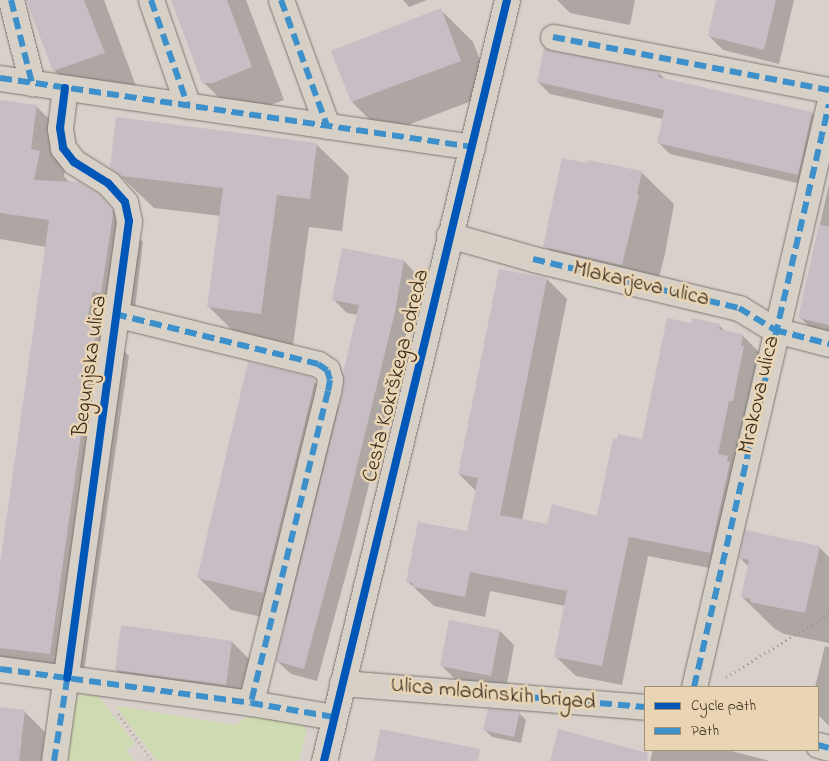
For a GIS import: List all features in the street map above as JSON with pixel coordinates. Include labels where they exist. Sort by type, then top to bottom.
[{"type":"street","points":[[11,0],[32,83]]},
{"type":"street","points":[[151,0],[188,106]]},
{"type":"street","points":[[281,0],[327,126]]},
{"type":"street","name":"Cesta Kokrškega odreda","points":[[324,761],[507,0]]},
{"type":"street","points":[[553,37],[829,90]]},
{"type":"street","points":[[0,78],[472,147]]},
{"type":"street","name":"Begunjska ulica","points":[[54,761],[129,221],[125,202],[108,183],[74,162],[63,148],[60,128],[65,88]]},
{"type":"street","name":"Mrakova ulica","points":[[694,686],[775,330],[829,104]]},
{"type":"street","name":"Mlakarjeva ulica","points":[[450,235],[533,259],[739,308],[775,330],[829,344]]},
{"type":"street","name":"Begunjska ulica","points":[[116,314],[318,364],[327,370],[330,380],[328,391],[251,704]]},
{"type":"street","points":[[0,669],[68,668],[93,682],[334,717]]},
{"type":"street","name":"Ulica mladinskih brigad","points":[[342,683],[644,707]]},
{"type":"path","points":[[725,677],[829,614]]},
{"type":"path","points":[[93,682],[152,761]]},
{"type":"green space","points":[[87,692],[96,693],[135,744],[126,750],[134,761],[63,761],[73,701]]},
{"type":"green space","points":[[116,706],[236,725],[251,714],[300,723],[306,729],[306,734],[299,761],[157,761]]},
{"type":"building","points":[[26,0],[84,0],[105,53],[53,71]]},
{"type":"building","points":[[171,0],[227,0],[252,67],[213,83],[202,83]]},
{"type":"building","points":[[716,0],[776,0],[764,50],[708,36]]},
{"type":"building","points":[[441,8],[461,61],[351,102],[331,51]]},
{"type":"building","points":[[544,48],[659,72],[658,77],[812,112],[798,175],[657,143],[664,110],[537,82]]},
{"type":"building","points":[[0,100],[37,105],[31,149],[40,151],[34,180],[79,182],[99,194],[112,209],[113,214],[101,293],[93,292],[87,320],[97,322],[50,654],[0,648],[0,563],[49,220],[0,213]]},
{"type":"building","points":[[116,117],[317,143],[310,199],[277,195],[261,314],[207,307],[223,188],[121,176],[110,167]]},
{"type":"building","points":[[562,158],[587,163],[588,160],[642,171],[637,195],[639,195],[622,265],[543,247]]},
{"type":"building","points":[[819,225],[829,226],[829,325],[798,318]]},
{"type":"building","points":[[342,248],[404,260],[395,312],[341,531],[304,669],[276,661],[342,394],[343,373],[359,305],[332,300]]},
{"type":"building","points":[[499,269],[547,278],[500,515],[547,524],[552,504],[597,516],[613,438],[617,439],[618,434],[642,439],[667,318],[691,323],[692,318],[720,324],[719,329],[743,334],[741,346],[744,346],[733,401],[729,401],[718,454],[728,456],[727,461],[730,462],[710,553],[629,537],[602,666],[554,657],[567,591],[470,572],[465,597],[413,587],[413,583],[406,582],[418,522],[467,531],[478,478],[458,474]]},
{"type":"building","points":[[248,362],[312,377],[315,381],[263,593],[197,578]]},
{"type":"building","points":[[745,530],[820,546],[805,613],[750,602],[751,599],[741,597],[749,560],[739,558]]},
{"type":"building","points":[[449,620],[500,630],[491,676],[440,666]]},
{"type":"building","points":[[121,625],[232,641],[226,685],[115,670]]},
{"type":"building","points":[[0,707],[25,710],[19,761],[0,761]]},
{"type":"building","points":[[488,709],[520,711],[514,737],[483,730]]},
{"type":"building","points":[[380,729],[480,749],[478,761],[374,761]]},
{"type":"building","points":[[558,729],[648,753],[647,761],[550,761]]},
{"type":"marked path","points":[[11,0],[32,83]]},
{"type":"marked path","points":[[151,0],[188,106]]},
{"type":"marked path","points":[[281,0],[327,126]]},
{"type":"marked path","points":[[553,37],[829,90]]},
{"type":"marked path","points":[[0,78],[472,147]]},
{"type":"marked path","points":[[694,686],[829,104]]},
{"type":"marked path","points":[[533,259],[739,308],[775,330],[829,344]]},
{"type":"marked path","points":[[115,314],[318,364],[327,370],[330,380],[328,391],[251,703]]},
{"type":"marked path","points":[[0,669],[251,703],[334,717]]},
{"type":"marked path","points":[[54,761],[68,674]]},
{"type":"marked path","points":[[528,697],[644,707]]},
{"type":"marked path","points":[[819,745],[829,748]]},
{"type":"cycle path","points":[[324,761],[507,0]]},
{"type":"cycle path","points":[[65,88],[60,128],[63,148],[74,162],[108,183],[125,202],[129,221],[67,678]]}]
